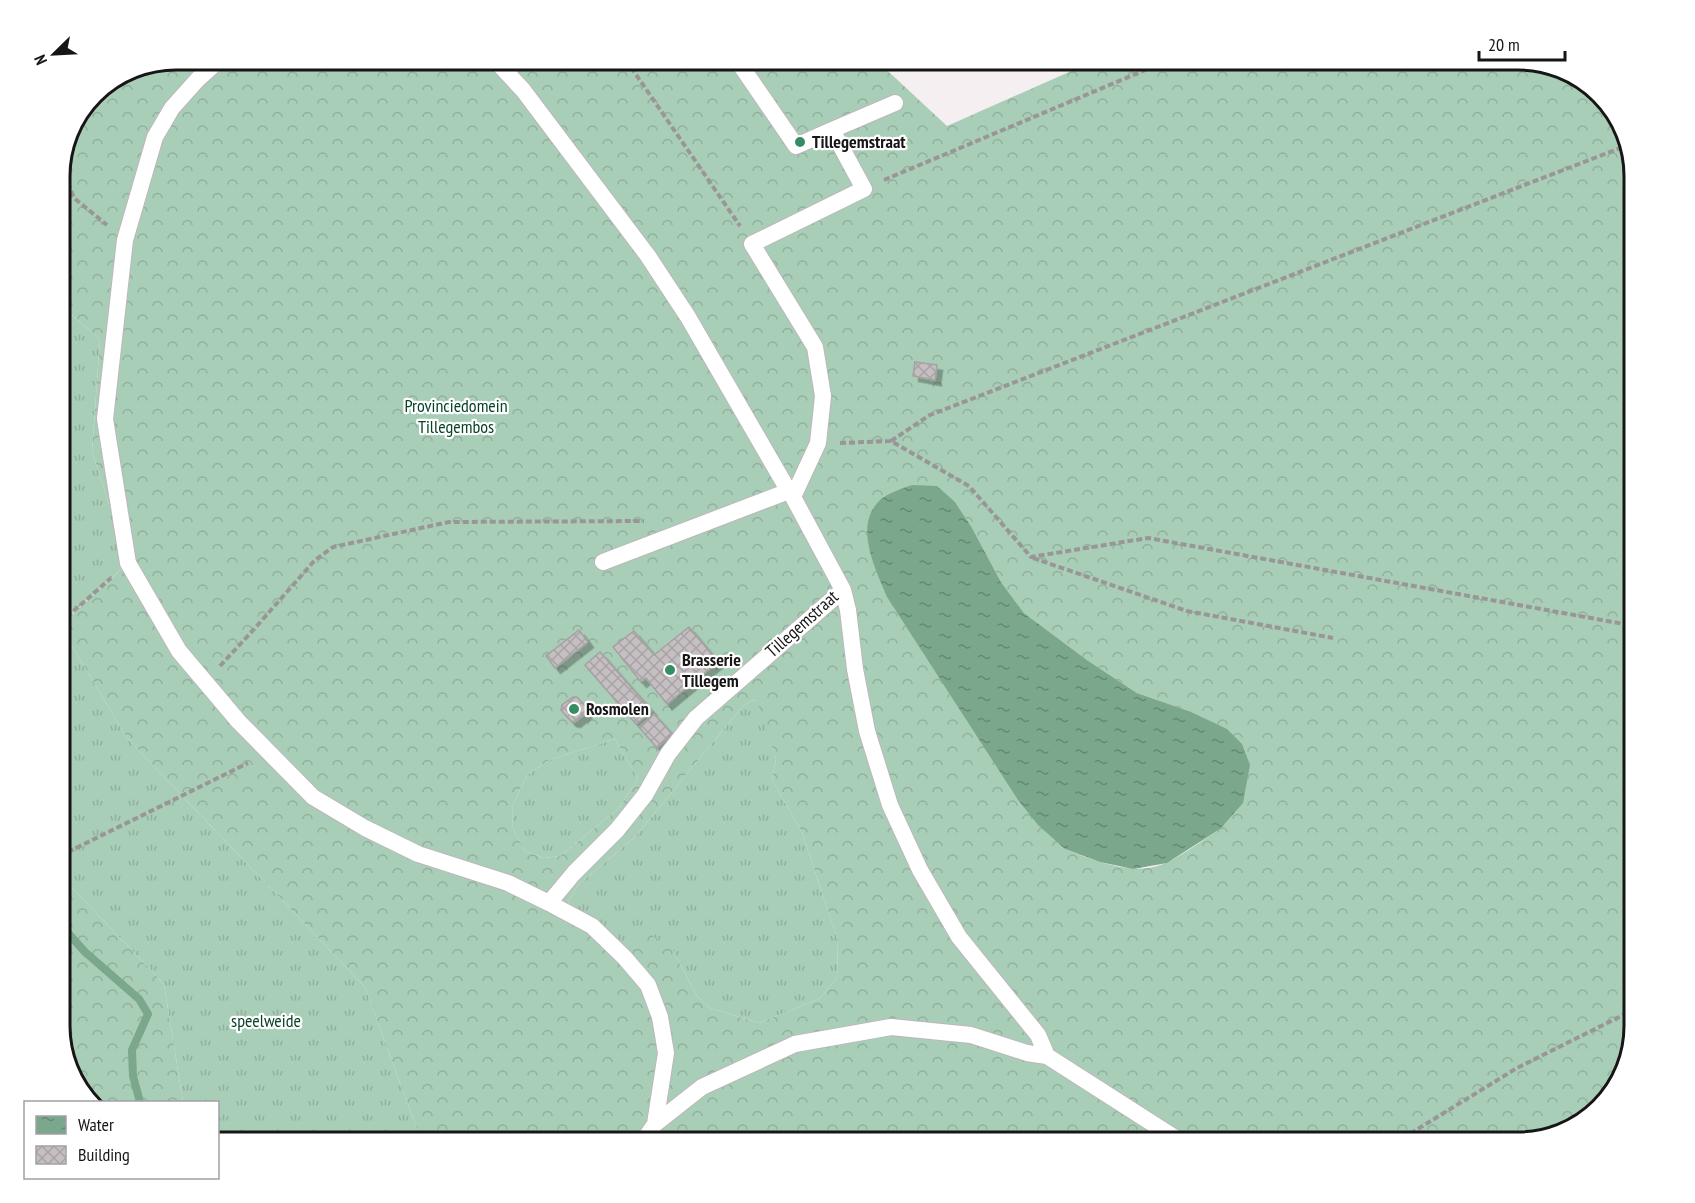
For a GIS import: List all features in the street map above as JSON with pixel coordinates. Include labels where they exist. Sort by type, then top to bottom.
[{"type":"lane","points":[[208,70],[172,108],[156,137],[125,240],[105,419],[128,563],[179,651],[268,753],[313,797],[365,828],[418,854],[508,883],[549,903],[592,926],[625,958],[648,985],[660,1017],[666,1053],[655,1124]]},
{"type":"lane","name":"Tillegemstraat","points":[[504,70],[523,90],[648,256],[688,317],[791,494],[843,590],[696,718],[668,754],[645,795],[617,830],[574,873],[549,903]]},
{"type":"lane","points":[[744,70],[796,146],[896,103]]},
{"type":"lane","points":[[603,562],[791,494],[818,443],[823,396],[815,347],[752,244],[864,189],[832,130]]},
{"type":"lane","points":[[843,590],[867,731],[890,805],[920,870],[959,937],[1038,1035],[1047,1056]]},
{"type":"lane","points":[[650,1132],[655,1124],[702,1087],[795,1044],[891,1027],[971,1035],[1027,1053],[1047,1056],[1166,1132]]},
{"type":"path","points":[[633,70],[752,244]]},
{"type":"path","points":[[864,189],[1145,70]]},
{"type":"path","points":[[818,443],[891,441],[930,416],[1621,148]]},
{"type":"path","points":[[71,191],[74,198],[125,240]]},
{"type":"path","points":[[891,441],[969,486],[1032,557],[1187,611],[1333,638]]},
{"type":"path","points":[[205,681],[315,560],[333,547],[449,522],[645,521]]},
{"type":"path","points":[[1032,557],[1148,538],[1624,624]]},
{"type":"path","points":[[71,613],[128,563]]},
{"type":"path","points":[[71,851],[268,753]]},
{"type":"path","points":[[1413,1132],[1517,1068],[1624,1014]]},
{"type":"green space","name":"Provinciedomein Tillegembos","points":[[887,70],[947,126],[1073,70],[1518,70],[1552,76],[1565,81],[1588,97],[1607,118],[1619,143],[1624,163],[1624,1040],[1614,1073],[1607,1085],[1583,1111],[1559,1124],[1532,1132],[418,1132],[365,987],[127,738],[71,644],[71,616],[128,563],[92,452],[100,339],[71,314],[71,163],[74,149],[88,118],[112,92],[130,81],[163,71]],"holes":[[[955,502],[971,526],[1001,582],[1024,613],[1087,660],[1137,693],[1189,711],[1220,829],[1188,851],[1155,867],[1116,866],[1065,849]],[[752,700],[757,701],[776,759],[772,780],[802,832],[837,938],[838,977],[819,999],[759,1023],[710,1008],[697,996],[672,949],[644,930],[622,945],[568,902],[578,885],[634,838],[742,707]],[[615,739],[638,779],[618,809],[560,856],[544,858],[525,851],[513,829],[512,807],[527,775],[549,760]]]},
{"type":"green space","points":[[71,314],[100,339],[92,452],[128,563],[71,615]]},
{"type":"green space","name":"speelweide","points":[[71,644],[127,738],[365,987],[418,1132],[219,1132],[219,1101],[183,1101],[164,984],[71,887]]},
{"type":"green space","points":[[752,700],[758,701],[776,759],[772,780],[802,832],[837,938],[838,977],[819,999],[759,1023],[710,1008],[697,996],[672,949],[622,945],[568,902],[578,885],[634,838],[742,707]]},
{"type":"green space","points":[[615,739],[638,779],[618,809],[560,856],[544,858],[525,851],[513,829],[512,807],[527,775],[549,760]]},
{"type":"green space","points":[[71,887],[164,984],[183,1101],[102,1101],[92,1091],[74,1054],[71,1033]]},
{"type":"water","points":[[912,485],[937,486],[955,502],[971,526],[1001,582],[1024,613],[1087,660],[1137,693],[1189,711],[1227,729],[1242,744],[1250,765],[1243,803],[1220,829],[1167,863],[1133,869],[1100,862],[1065,849],[1038,825],[1018,800],[887,597],[873,562],[867,536],[871,512],[886,496]]},
{"type":"building","points":[[915,362],[937,365],[935,380],[913,376]]},
{"type":"building","name":"Brasserie Tillegem","points":[[689,627],[718,662],[667,704],[646,678],[641,682],[613,647],[634,631],[654,655]]},
{"type":"building","points":[[579,630],[588,642],[555,668],[546,656]]},
{"type":"building","points":[[600,652],[652,711],[636,724],[585,665]]},
{"type":"building","name":"Rosmolen","points":[[573,697],[577,697],[587,708],[586,713],[575,722],[571,721],[561,710],[562,705]]},
{"type":"building","points":[[654,714],[672,734],[657,748],[639,727]]},
{"type":"waterway","points":[[71,936],[85,952],[139,999],[148,1014],[132,1050],[133,1076],[140,1101]]},
{"type":"place","name":"Tillegemstraat","points":[[800,142]]},
{"type":"place","name":"Brasserie Tillegem","points":[[670,670]]},
{"type":"place","name":"Rosmolen","points":[[574,709]]}]
